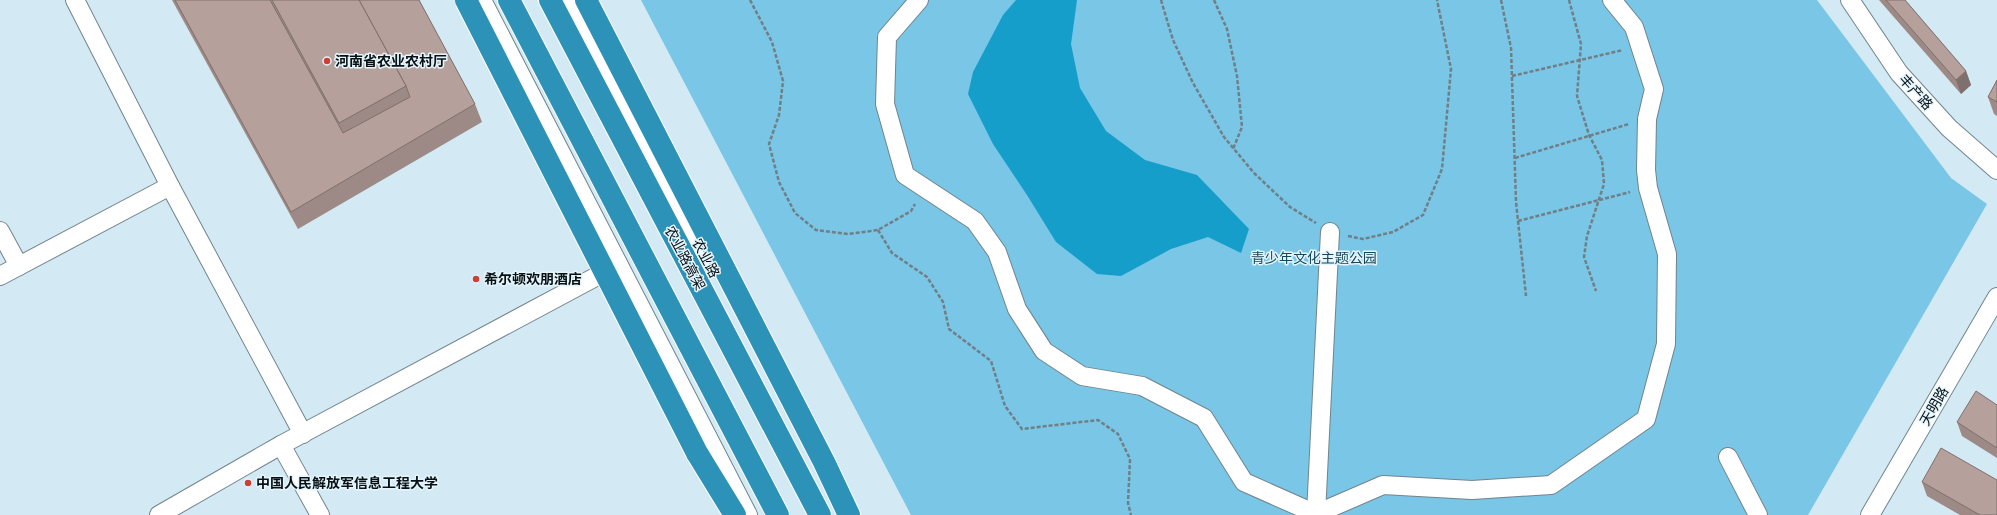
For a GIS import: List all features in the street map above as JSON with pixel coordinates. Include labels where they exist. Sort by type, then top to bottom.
[{"type":"highway","points":[[466,0],[697,453],[735,515]]},
{"type":"highway","points":[[509,0],[778,515]]},
{"type":"highway","name":"农业路高架","points":[[550,0],[820,515]]},
{"type":"highway","points":[[586,0],[824,462],[849,515]]},
{"type":"street","points":[[75,0],[170,186],[303,434]]},
{"type":"street","points":[[482,0],[748,515]]},
{"type":"street","name":"农业路","points":[[572,0],[841,515]]},
{"type":"street","points":[[919,0],[887,36],[886,104],[905,175],[975,221],[997,252],[1017,309],[1044,351],[1082,376],[1142,386],[1204,418],[1244,482],[1316,514],[1383,485],[1472,490],[1551,485],[1646,419],[1666,344],[1667,254],[1648,188],[1646,170],[1647,119],[1654,89],[1634,27],[1612,0]]},
{"type":"street","name":"丰产路","points":[[1850,0],[1898,73],[1949,128],[1997,170]]},
{"type":"street","points":[[0,276],[170,186]]},
{"type":"street","points":[[0,231],[19,266]]},
{"type":"street","points":[[1316,514],[1330,232]]},
{"type":"street","points":[[159,515],[281,445],[618,265]]},
{"type":"street","name":"天明路","points":[[1872,515],[1997,297]]},
{"type":"street","points":[[281,445],[320,515]]},
{"type":"street","points":[[1728,457],[1758,515]]},
{"type":"path","points":[[750,0],[772,42],[783,81],[778,115],[769,144],[779,182],[795,213],[816,230],[848,234],[878,230],[911,211],[925,188]]},
{"type":"path","points":[[1161,0],[1173,40],[1193,83],[1224,138],[1233,149],[1254,173],[1290,207],[1330,232],[1363,240],[1393,232],[1423,215],[1442,169],[1451,69],[1437,0]]},
{"type":"path","points":[[1214,0],[1227,29],[1237,76],[1242,127],[1233,149]]},
{"type":"path","points":[[1501,0],[1511,48],[1518,221],[1526,296]]},
{"type":"path","points":[[1569,0],[1581,44],[1578,60],[1577,96],[1589,135],[1602,160],[1604,184],[1587,236],[1584,257],[1596,291]]},
{"type":"path","points":[[1512,76],[1640,47]]},
{"type":"path","points":[[1515,158],[1647,119]]},
{"type":"path","points":[[1518,221],[1600,198],[1648,188]]},
{"type":"path","points":[[878,230],[892,253],[927,277],[943,302],[950,329],[991,361],[1005,406],[1022,429],[1098,420],[1118,434],[1130,459],[1128,503],[1131,515]]},
{"type":"green space","name":"青少年文化主题公园","points":[[641,0],[1817,0],[1951,178],[1987,204],[1808,515],[911,515]]},
{"type":"shaded area","points":[[1016,0],[1077,0],[1071,44],[1080,88],[1106,131],[1145,160],[1197,175],[1249,229],[1241,253],[1208,237],[1171,249],[1121,276],[1097,274],[1056,242],[993,144],[968,94],[973,72],[1003,15]]},
{"type":"building","name":"河南省农业农村厅","points":[[175,0],[270,0],[343,133],[410,97],[406,86],[359,0],[419,0],[475,104],[291,212]]},
{"type":"building","points":[[272,0],[359,0],[406,86],[339,123]]},
{"type":"building","points":[[1886,0],[1905,0],[1966,71],[1956,80]]},
{"type":"building","points":[[1997,80],[1997,102],[1988,97]]},
{"type":"building","points":[[1976,391],[1997,405],[1997,448],[1957,422]]},
{"type":"building","points":[[1941,448],[1997,480],[1997,515],[1980,515],[1922,482]]},
{"type":"place","name":"河南省农业农村厅","points":[[327,61]]},
{"type":"place","name":"希尔顿欢朋酒店","points":[[476,279]]},
{"type":"place","name":"中国人民解放军信息工程大学","points":[[248,483]]}]
